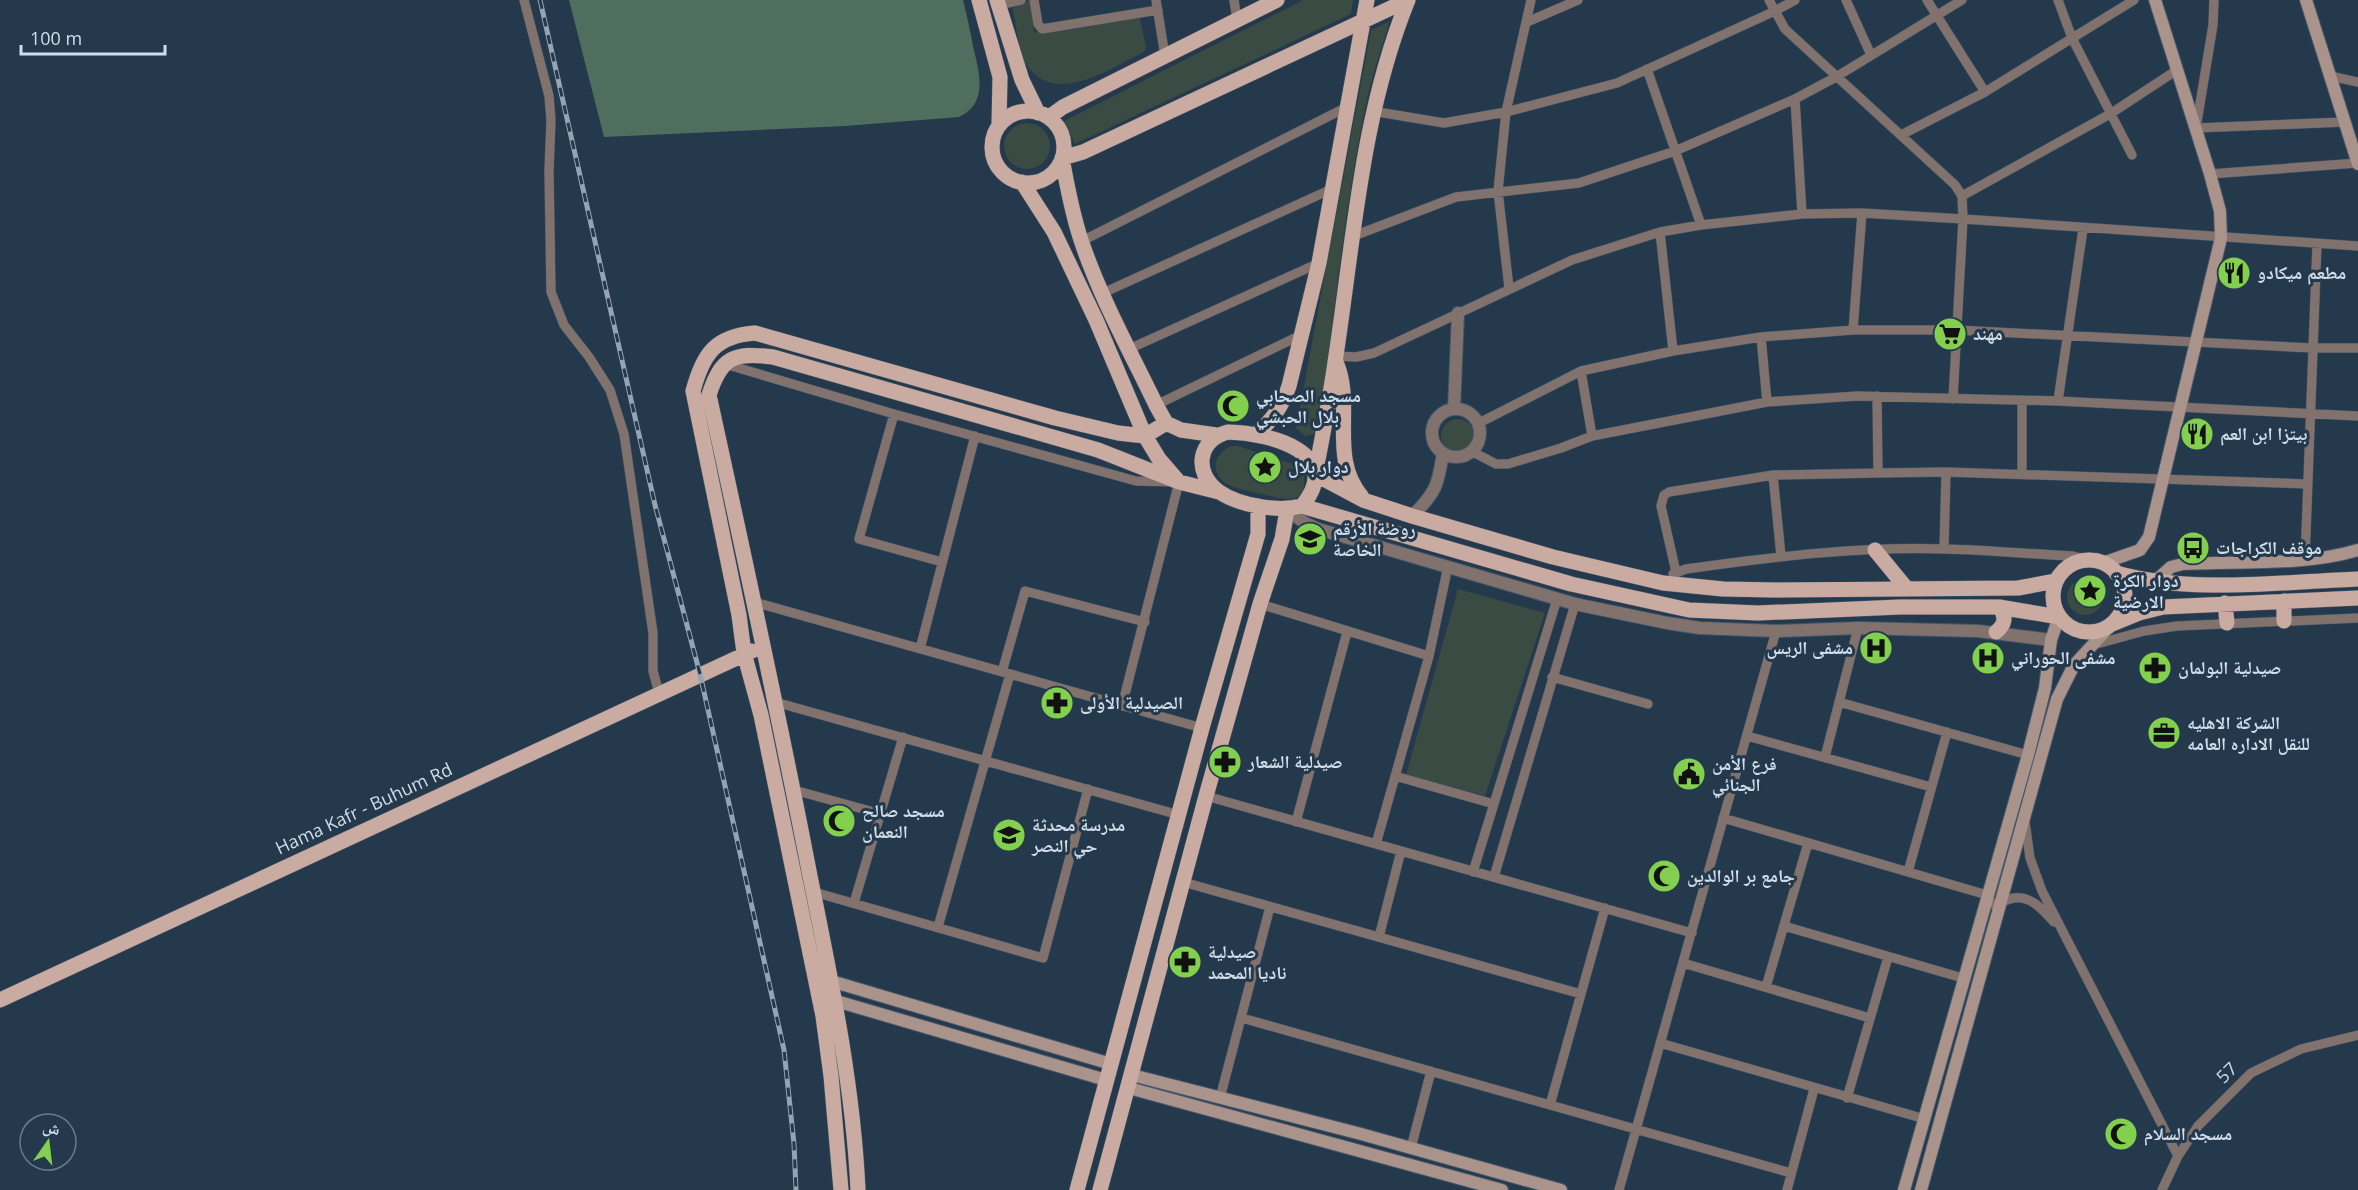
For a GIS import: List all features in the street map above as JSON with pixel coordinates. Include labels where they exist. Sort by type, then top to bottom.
[{"type":"main road","points":[[979,0],[1000,77],[999,125]]},
{"type":"main road","points":[[998,3],[1022,80],[1044,115],[1062,136],[1064,147],[1057,168],[1049,176],[1038,181],[1022,182],[1006,176],[998,168],[993,158],[993,135],[999,125],[1016,113],[1044,115],[1063,107],[1277,0]]},
{"type":"main road","points":[[1256,435],[1273,419],[1283,404],[1289,386],[1319,263],[1367,0]]},
{"type":"main road","points":[[1062,158],[1083,152],[1408,0]]},
{"type":"main road","points":[[1302,506],[1310,497],[1316,473],[1336,359],[1351,237],[1372,111],[1393,38],[1408,0]]},
{"type":"main road","points":[[2155,0],[2210,174],[2220,211],[2221,238],[2146,545],[2132,554],[2069,566],[2056,581],[2052,599],[2059,617],[2067,626],[2078,631],[2096,632],[2139,613],[2163,607],[2358,598]]},
{"type":"main road","points":[[2306,0],[2358,163]]},
{"type":"main road","points":[[1062,158],[1070,201],[1082,241],[1103,293],[1166,423],[1181,430],[1216,435],[1228,432],[1279,440],[1311,459],[1316,473],[1364,500],[1553,557],[1663,583],[1723,589],[1907,589],[2018,588],[2056,581]]},
{"type":"main road","points":[[1022,182],[1054,232],[1096,320],[1145,436],[1159,459],[1179,482]]},
{"type":"main road","points":[[841,1190],[823,1016],[761,715],[744,653],[739,615],[693,391],[700,365],[720,343],[736,334],[755,333],[1055,418],[1118,433],[1145,436],[1166,423]]},
{"type":"main road","points":[[858,1190],[854,1128],[836,1000],[794,790],[709,395],[716,374],[725,364],[747,354],[772,357],[1098,450],[1179,482],[1219,492],[1258,506],[1287,510],[1302,506],[1571,584],[1689,610],[1758,614],[1900,607],[1999,607],[2059,617]]},
{"type":"main road","points":[[1336,359],[1344,389],[1344,461],[1350,478],[1364,500]]},
{"type":"main road","points":[[1216,435],[1207,443],[1203,452],[1202,467],[1208,480],[1219,492]]},
{"type":"main road","points":[[1077,1190],[1202,728],[1258,534],[1258,506]]},
{"type":"main road","points":[[1100,1190],[1131,1082],[1206,796],[1260,604],[1282,539],[1287,510]]},
{"type":"main road","points":[[1875,550],[1907,589]]},
{"type":"main road","points":[[2154,582],[2162,573],[2183,564],[2305,559],[2358,550]]},
{"type":"main road","points":[[2095,562],[2116,573],[2154,582],[2205,584],[2358,579]]},
{"type":"main road","points":[[1921,1190],[2003,902],[2057,699],[2071,670],[2090,645],[2120,615],[2125,594],[2116,573]]},
{"type":"main road","points":[[2284,601],[2284,621]]},
{"type":"main road","points":[[2225,603],[2227,623]]},
{"type":"main road","points":[[1996,632],[2004,622],[2004,614],[1999,607]]},
{"type":"main road","points":[[1904,1190],[2028,755],[2045,688],[2051,640],[2059,617]]},
{"type":"main road","name":"Hama Kafr - Buhum Rd","points":[[0,1000],[744,653],[763,647]]},
{"type":"main road","points":[[788,847],[804,843]]},
{"type":"main road","points":[[831,981],[1111,1064]]},
{"type":"main road","points":[[836,1000],[1106,1080]]},
{"type":"main road","points":[[831,1076],[847,1071]]},
{"type":"main road","points":[[1131,1082],[1220,1098],[1561,1190]]},
{"type":"main road","points":[[1131,1082],[1502,1190]]},
{"type":"street","points":[[524,0],[549,96],[551,292],[564,325],[589,357],[610,390],[624,434],[653,633],[653,671],[659,693]]},
{"type":"street","points":[[998,3],[1021,0]]},
{"type":"street","points":[[1034,0],[1038,24],[1042,29],[1157,5],[1165,56]]},
{"type":"street","points":[[1234,0],[1237,20]]},
{"type":"street","points":[[1509,288],[1498,191],[1506,112],[1531,0]]},
{"type":"street","points":[[1527,22],[1578,0]]},
{"type":"street","points":[[1769,0],[1785,29],[1955,185],[1962,196],[1963,219],[1953,399]]},
{"type":"street","points":[[1372,111],[1444,123],[1506,112],[1617,83],[1796,0]]},
{"type":"street","points":[[1846,0],[1871,56]]},
{"type":"street","points":[[1927,0],[1985,92]]},
{"type":"street","points":[[1351,237],[1456,197],[1579,183],[1675,151],[1795,99],[1836,77],[1962,0]]},
{"type":"street","points":[[2058,0],[2072,38],[2132,154]]},
{"type":"street","points":[[1901,135],[1985,92],[2134,0]]},
{"type":"street","points":[[2214,0],[2213,25],[2196,128],[2345,122]]},
{"type":"street","points":[[1647,69],[1701,225]]},
{"type":"street","points":[[1962,196],[2110,114],[2177,70]]},
{"type":"street","points":[[2330,76],[2358,82]]},
{"type":"street","points":[[1795,99],[1802,214]]},
{"type":"street","points":[[1082,241],[1349,106]]},
{"type":"street","points":[[2210,174],[2358,163]]},
{"type":"street","points":[[1103,293],[1334,188]]},
{"type":"street","points":[[1853,330],[1862,213]]},
{"type":"street","points":[[1336,359],[1374,353],[1572,260],[1660,232],[1701,225],[1802,214],[1862,213],[2358,246]]},
{"type":"street","points":[[2058,400],[2083,228]]},
{"type":"street","points":[[1660,232],[1673,351]]},
{"type":"street","points":[[2305,559],[2317,244]]},
{"type":"street","points":[[1129,349],[1319,263]]},
{"type":"street","points":[[1454,409],[1458,313]]},
{"type":"street","points":[[1478,424],[1581,371],[1673,351],[1761,337],[1853,330],[1956,330],[2313,348],[2358,348]]},
{"type":"street","points":[[1156,405],[1301,335]]},
{"type":"street","points":[[1761,337],[1767,402]]},
{"type":"street","points":[[725,364],[894,414],[1136,481],[1179,482],[1122,706]]},
{"type":"street","points":[[1581,371],[1592,436]]},
{"type":"street","points":[[1877,396],[1878,472]]},
{"type":"street","points":[[1471,451],[1496,464],[1508,464],[1592,436],[1767,402],[1877,396],[2058,400],[2358,416]]},
{"type":"street","points":[[2022,400],[2022,474]]},
{"type":"street","points":[[1454,409],[1468,413],[1478,424],[1479,438],[1471,451],[1458,457],[1443,453],[1434,442],[1432,428],[1440,415],[1454,409]]},
{"type":"street","points":[[894,414],[859,539],[942,562]]},
{"type":"street","points":[[920,649],[975,436]]},
{"type":"street","points":[[1412,516],[1425,504],[1438,485],[1443,453]]},
{"type":"street","points":[[1676,572],[1661,506],[1664,495],[1669,492],[1773,475],[1946,472],[2308,484]]},
{"type":"street","points":[[1944,549],[1946,472]]},
{"type":"street","points":[[1773,475],[1781,556]]},
{"type":"street","points":[[1287,510],[1305,523],[1318,528],[1557,599],[1700,628],[1776,631],[1858,628],[1996,632],[2051,640]]},
{"type":"street","points":[[1663,583],[1676,572],[1781,556],[1875,550],[1944,549],[2073,556],[2095,562]]},
{"type":"street","points":[[1376,844],[1429,656],[1448,566]]},
{"type":"street","points":[[938,927],[986,760],[1025,591],[1145,622]]},
{"type":"street","points":[[1473,872],[1557,599]]},
{"type":"street","points":[[754,602],[1202,728]]},
{"type":"street","points":[[1494,877],[1575,603]]},
{"type":"street","points":[[1260,604],[1429,656]]},
{"type":"street","points":[[2090,645],[2166,627],[2358,618]]},
{"type":"street","points":[[1825,758],[1858,628]]},
{"type":"street","points":[[1619,1190],[1776,631]]},
{"type":"street","points":[[1296,822],[1347,632]]},
{"type":"street","points":[[1552,677],[1648,704]]},
{"type":"street","points":[[775,702],[1179,815]]},
{"type":"street","points":[[1839,702],[2028,755]]},
{"type":"street","points":[[1908,872],[1947,732]]},
{"type":"street","points":[[1747,736],[1931,787]]},
{"type":"street","points":[[854,903],[903,737]]},
{"type":"street","points":[[1395,776],[1494,804]]},
{"type":"street","points":[[814,892],[1043,958],[1088,789]]},
{"type":"street","points":[[794,790],[880,814]]},
{"type":"street","points":[[1206,796],[1692,933]]},
{"type":"street","points":[[1724,818],[1987,895],[1992,903],[1999,904],[2014,898],[2030,900],[2041,907],[2063,931]]},
{"type":"street","points":[[2025,820],[2034,869],[2063,931],[2178,1156]]},
{"type":"street","points":[[1766,987],[1808,843]]},
{"type":"street","points":[[1379,938],[1401,851]]},
{"type":"street","points":[[1183,882],[1581,994]]},
{"type":"street","points":[[1220,1098],[1270,907]]},
{"type":"street","points":[[1550,1105],[1605,908]]},
{"type":"street","points":[[1784,926],[1966,979]]},
{"type":"street","points":[[1847,1098],[1888,957]]},
{"type":"street","points":[[1683,963],[1870,1018]]},
{"type":"street","points":[[1242,1018],[1791,1173]]},
{"type":"street","name":"57","points":[[2162,1190],[2178,1156],[2198,1126],[2251,1073],[2301,1049],[2358,1035]]},
{"type":"street","points":[[1660,1043],[1924,1119]]},
{"type":"street","points":[[1411,1148],[1431,1071]]},
{"type":"street","points":[[1787,1190],[1814,1089]]},
{"type":"green space","points":[[569,0],[963,0],[978,66],[978,95],[975,104],[959,117],[845,126],[604,137]]},
{"type":"green space","points":[[1030,0],[1034,32],[1139,15],[1146,47],[1144,52],[1100,74],[1067,84],[1052,83],[1038,77],[1024,59],[1012,5]]},
{"type":"green space","points":[[1303,0],[1353,0],[1351,14],[1075,144],[1064,121]]},
{"type":"green space","points":[[1390,21],[1370,87],[1357,149],[1317,433],[1305,436],[1296,428],[1371,30]]},
{"type":"green space","points":[[1027,123],[1043,130],[1050,146],[1043,162],[1027,169],[1011,162],[1004,146],[1011,130]]},
{"type":"green space","points":[[1458,419],[1470,424],[1475,436],[1470,448],[1458,453],[1446,448],[1441,436],[1446,424]]},
{"type":"green space","points":[[1231,446],[1238,446],[1293,464],[1304,476],[1302,493],[1298,497],[1285,499],[1226,484],[1218,473],[1216,463],[1220,454]]},
{"type":"green space","points":[[2085,579],[2098,584],[2103,597],[2098,610],[2085,615],[2072,610],[2067,597],[2072,584]]},
{"type":"green space","points":[[1458,589],[1545,613],[1485,796],[1406,775]]},
{"type":"railway","points":[[540,0],[655,505],[700,674],[784,1050],[794,1144],[796,1190]]},
{"type":"place","name":"مطعم ميكادو","points":[[2234,273]]},
{"type":"place","name":"مهند","points":[[1950,334]]},
{"type":"place","name":"مسجد الصحابي بلال الحبشي","points":[[1233,406]]},
{"type":"place","name":"بيتزا ابن العم","points":[[2197,434]]},
{"type":"place","name":"دوار بلال","points":[[1265,467]]},
{"type":"place","name":"روضة الأرقم الخاصة","points":[[1310,539]]},
{"type":"place","name":"موقف الكراجات","points":[[2193,548]]},
{"type":"place","name":"دوار الكرة الارضية","points":[[2090,591]]},
{"type":"place","name":"مشفى الريس","points":[[1876,648]]},
{"type":"place","name":"مشفى الحوراني","points":[[1988,658]]},
{"type":"place","name":"صيدلية البولمان","points":[[2155,668]]},
{"type":"place","name":"الصيدلية الأولى","points":[[1057,703]]},
{"type":"place","name":"الشركة الاهليه للنقل الاداره العامه","points":[[2164,733]]},
{"type":"place","name":"صيدلية الشعار","points":[[1225,762]]},
{"type":"place","name":"فرع الأمن الجنائي","points":[[1689,774]]},
{"type":"place","name":"مسجد صالح النعمان","points":[[839,821]]},
{"type":"place","name":"مدرسة محدثة حي النصر","points":[[1009,835]]},
{"type":"place","name":"جامع بر الوالدين","points":[[1664,876]]},
{"type":"place","name":"صيدلية ناديا المحمد","points":[[1185,962]]},
{"type":"place","name":"مسجد السلام","points":[[2121,1134]]}]
